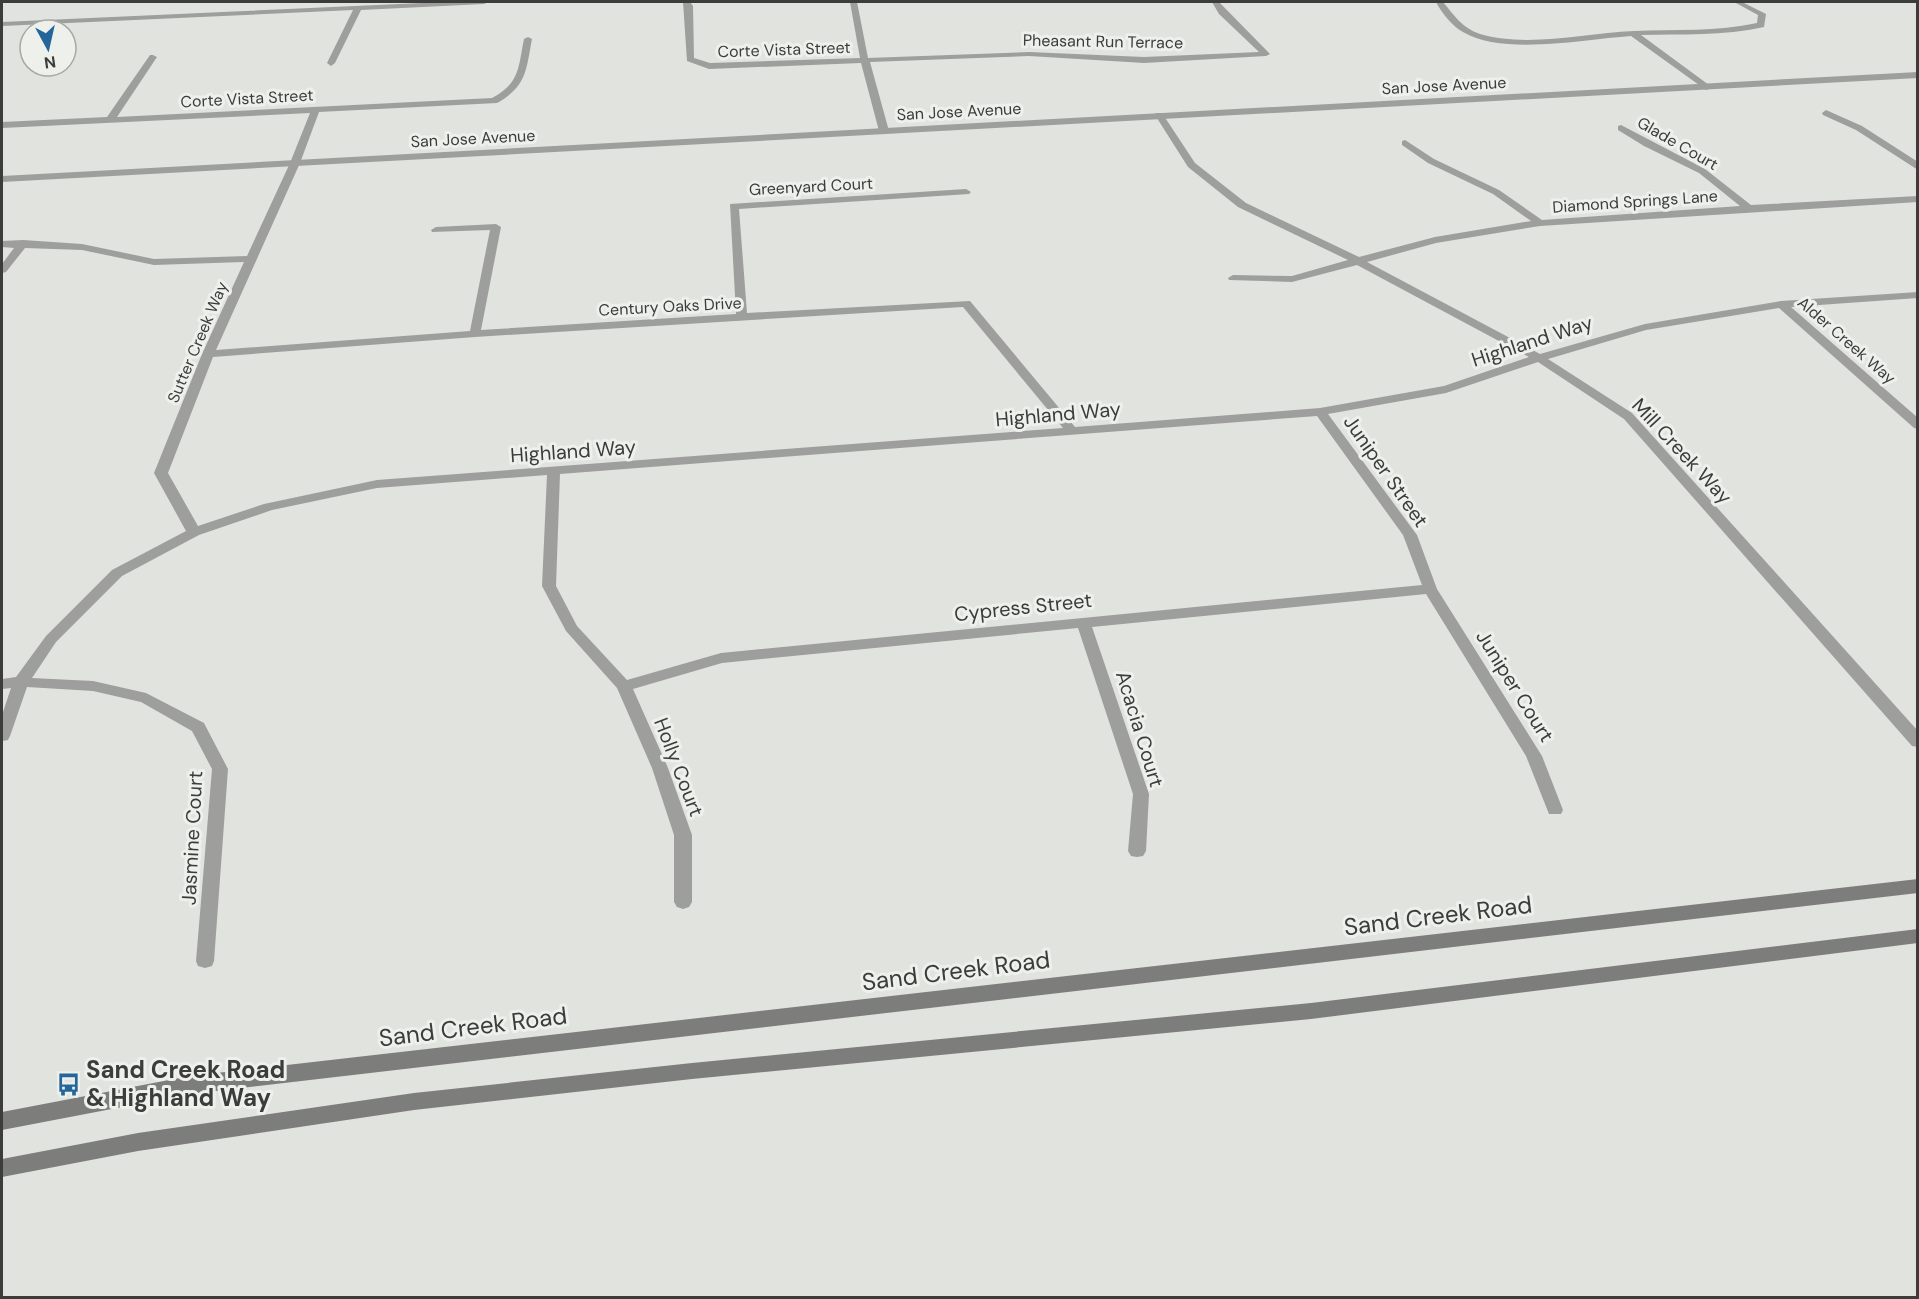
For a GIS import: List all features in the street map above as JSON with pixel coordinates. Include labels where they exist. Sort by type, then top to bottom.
[{"type":"main road","name":"Sand Creek Road","points":[[2,1121],[190,1085],[1917,886]]},
{"type":"main road","points":[[2,1168],[115,1145],[362,1110],[601,1080],[1295,1014],[1917,936]]},
{"type":"street","points":[[351,2],[359,7]]},
{"type":"street","points":[[331,63],[359,7],[370,2]]},
{"type":"street","points":[[2,24],[484,2]]},
{"type":"street","name":"Corte Vista Street","points":[[687,2],[690,59],[709,66],[865,61]]},
{"type":"street","points":[[853,2],[865,61],[885,131]]},
{"type":"street","name":"Pheasant Run Terrace","points":[[865,61],[1029,54],[1144,60],[1266,54],[1222,12],[1215,2]]},
{"type":"street","points":[[1439,2],[1458,27],[1480,36],[1518,42],[1633,33],[1737,31],[1761,25],[1762,14],[1737,2]]},
{"type":"street","points":[[1633,33],[1706,87]]},
{"type":"street","name":"Corte Vista Street","points":[[2,125],[494,101],[513,91],[519,84],[528,39]]},
{"type":"street","points":[[110,120],[153,57]]},
{"type":"street","name":"San Jose Avenue","points":[[2,179],[1917,75]]},
{"type":"street","name":"Sutter Creek Way","points":[[194,532],[161,473],[208,354],[295,163],[316,109]]},
{"type":"street","points":[[1826,113],[1859,128],[1917,167]]},
{"type":"street","name":"Mill Creek Way","points":[[1159,115],[1191,165],[1242,205],[1358,261],[1539,358],[1628,416],[1917,742]]},
{"type":"street","name":"Glade Court","points":[[1621,128],[1701,171],[1749,208]]},
{"type":"street","points":[[1405,142],[1431,160],[1497,192],[1540,223]]},
{"type":"street","name":"Greenyard Court","points":[[742,318],[734,206],[966,192]]},
{"type":"street","name":"Diamond Springs Lane","points":[[1233,278],[1292,279],[1436,240],[1540,223],[1917,199]]},
{"type":"street","points":[[436,230],[496,227],[475,334]]},
{"type":"street","points":[[2,270],[22,243]]},
{"type":"street","points":[[2,244],[82,247],[154,262],[250,259]]},
{"type":"street","name":"Highland Way","points":[[2,736],[21,682],[51,639],[117,573],[194,532],[269,507],[377,484],[1320,412],[1446,389],[1644,327],[1781,304],[1917,295]]},
{"type":"street","name":"Century Oaks Drive","points":[[208,354],[475,334],[966,303],[1073,432]]},
{"type":"street","name":"Alder Creek Way","points":[[1781,304],[1917,425]]},
{"type":"street","name":"Juniper Street","points":[[1320,412],[1410,536],[1430,589]]},
{"type":"street","name":"Holly Court","points":[[554,472],[549,586],[571,628],[624,686],[660,768],[683,835],[683,902]]},
{"type":"street","name":"Cypress Street","points":[[624,686],[721,658],[1430,589]]},
{"type":"street","name":"Juniper Court","points":[[1430,589],[1534,756],[1556,810]]},
{"type":"street","name":"Acacia Court","points":[[1083,622],[1141,794],[1137,851]]},
{"type":"street","name":"Jasmine Court","points":[[2,684],[21,682],[93,686],[146,698],[198,727],[220,769],[205,961]]},
{"type":"place","name":"Sand Creek Road & Highland Way","points":[[68,1084]]}]
